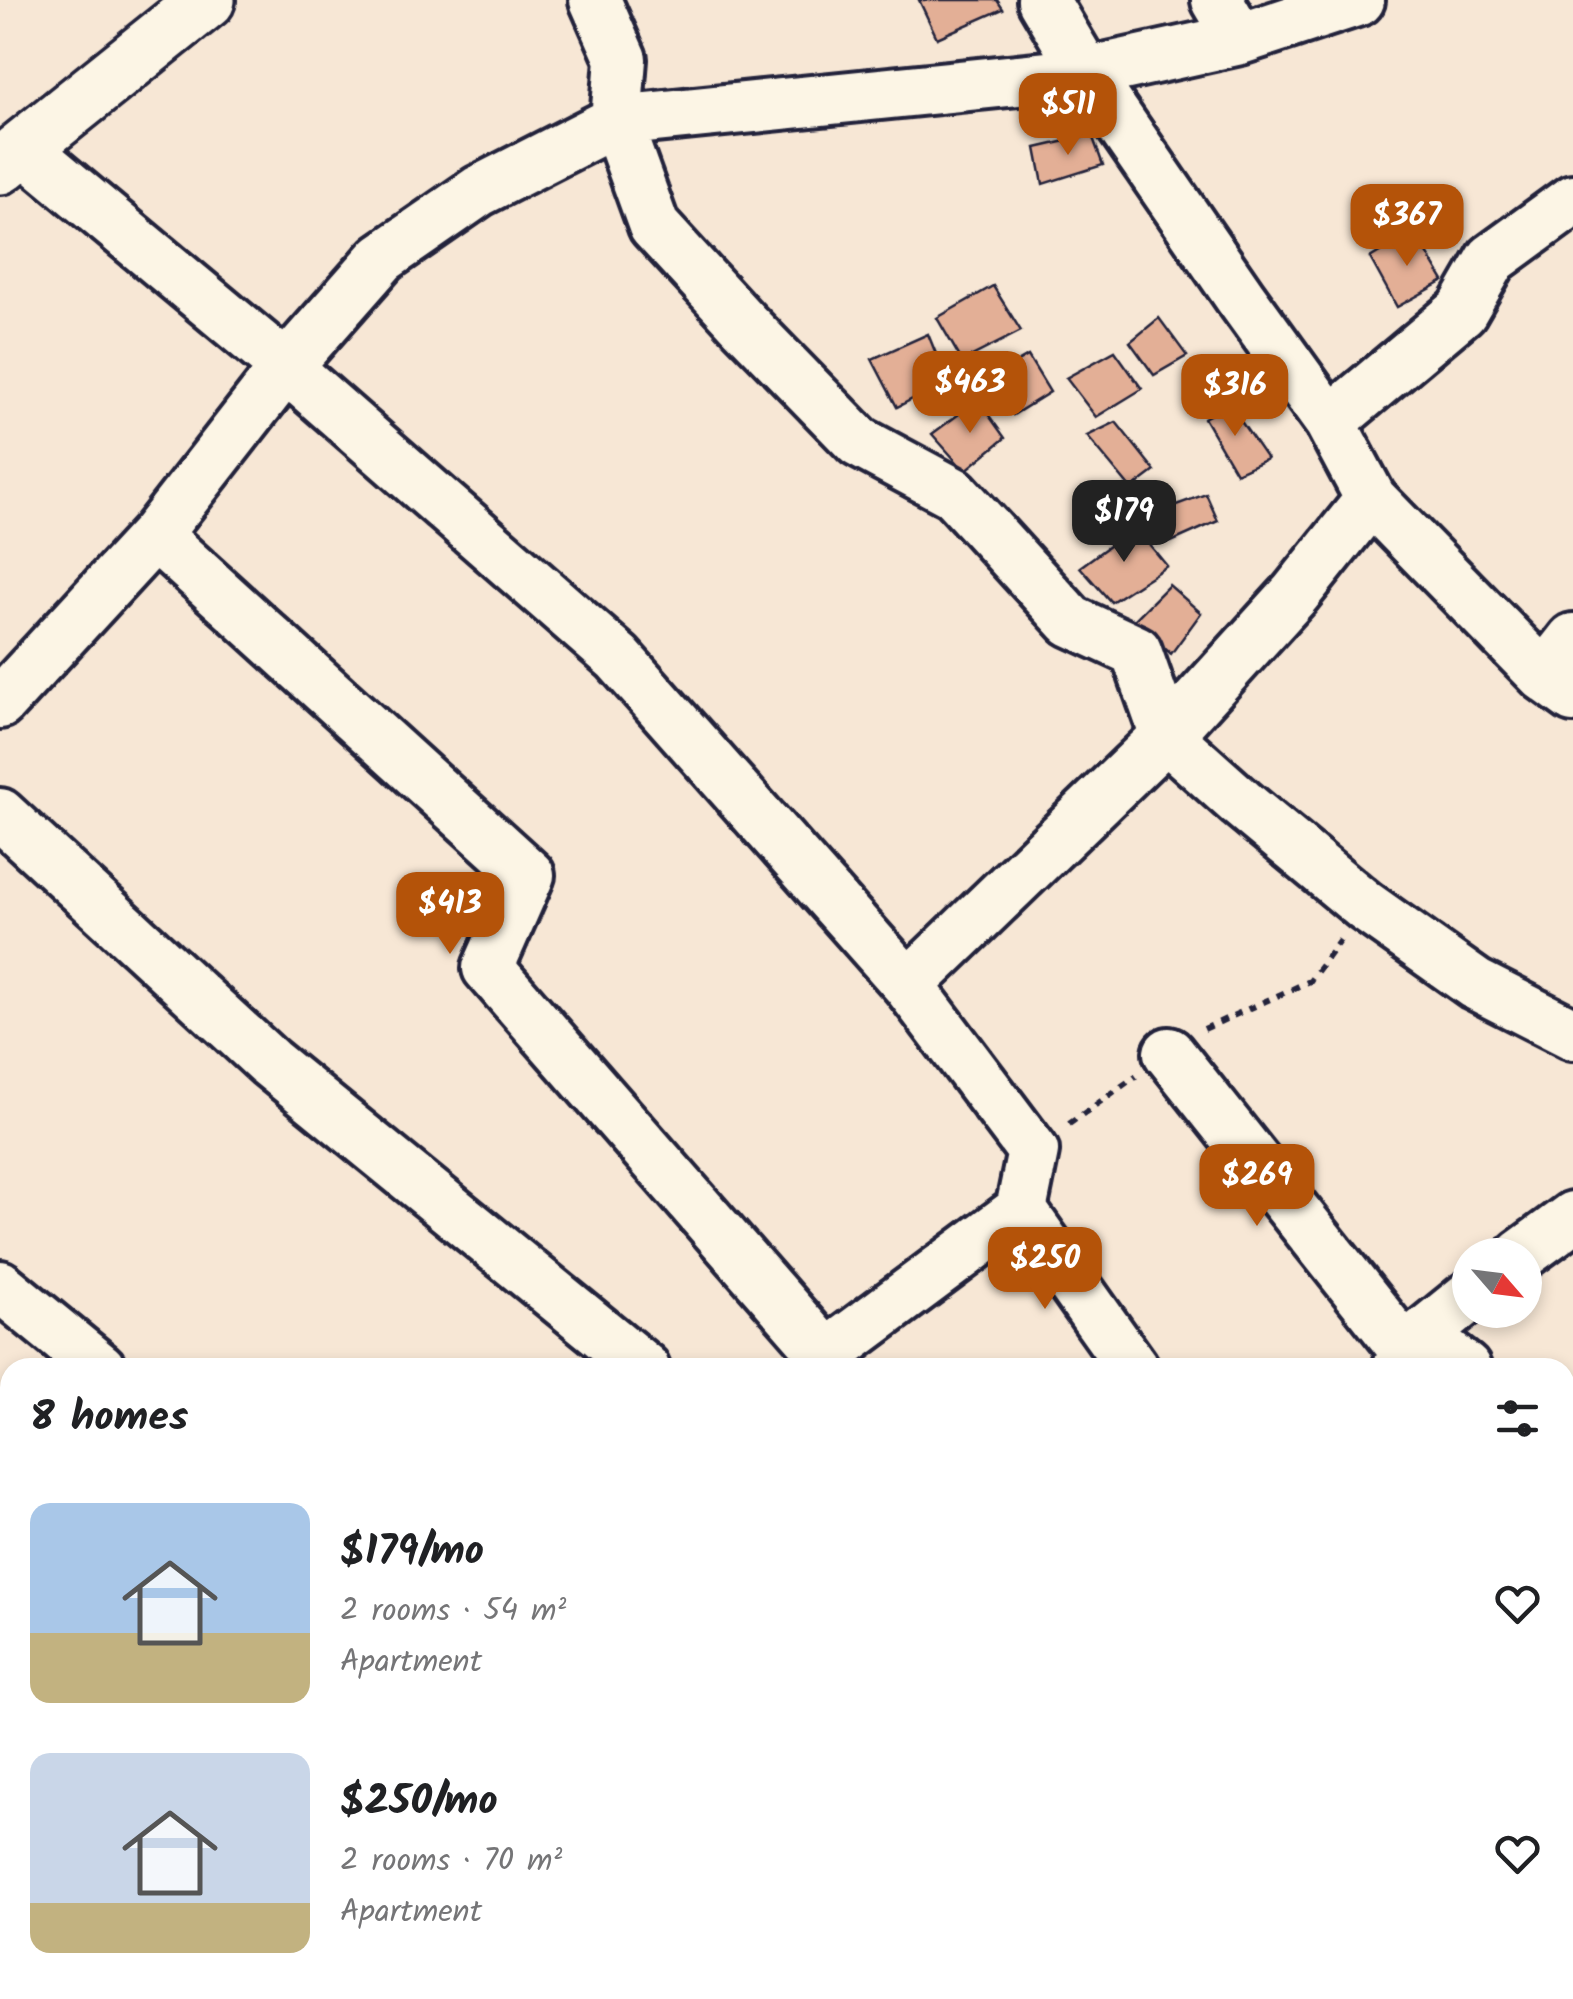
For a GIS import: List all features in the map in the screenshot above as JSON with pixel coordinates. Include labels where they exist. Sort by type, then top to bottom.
[{"type":"main road","points":[[12,157],[208,0]]},
{"type":"street","points":[[595,0],[621,59],[616,121],[654,226],[743,323],[858,442],[954,493],[1072,620],[1136,651],[1166,736],[1241,803],[1365,906],[1475,984],[1573,1034]]},
{"type":"street","points":[[1043,0],[1086,72],[1330,422],[1371,499],[1563,671]]},
{"type":"street","points":[[0,703],[155,535],[286,367],[382,258],[479,190],[616,121],[1086,72],[1228,20],[1359,0]]},
{"type":"street","points":[[12,157],[286,367],[618,658],[908,986],[1033,1151],[1021,1210],[825,1358]]},
{"type":"street","points":[[1330,422],[1462,311],[1492,259],[1573,200]]},
{"type":"street","points":[[908,986],[1166,736],[1295,594],[1371,499]]},
{"type":"street","points":[[155,535],[528,875],[488,968],[818,1358]]},
{"type":"street","points":[[0,814],[269,1062],[632,1358]]},
{"type":"street","points":[[1170,1053],[1409,1352],[1452,1313]]},
{"type":"street","points":[[1021,1210],[1126,1358]]},
{"type":"street","points":[[1542,1240],[1573,1217]]},
{"type":"street","points":[[0,1286],[88,1358]]},
{"type":"building","points":[[919,0],[997,0],[1003,9],[937,38]]},
{"type":"building","points":[[1092,135],[1103,165],[1043,184],[1036,148]]},
{"type":"building","points":[[1414,231],[1444,281],[1397,307],[1370,258]]},
{"type":"building","points":[[993,286],[1021,331],[962,361],[937,318]]},
{"type":"building","points":[[1159,318],[1187,356],[1154,375],[1130,342]]},
{"type":"building","points":[[928,334],[947,381],[897,407],[872,359]]},
{"type":"building","points":[[1115,351],[1142,389],[1096,417],[1066,378]]},
{"type":"building","points":[[1028,356],[1050,392],[1013,415],[986,380]]},
{"type":"building","points":[[978,400],[1005,438],[965,471],[932,434]]},
{"type":"building","points":[[1229,404],[1267,459],[1236,473],[1204,418]]},
{"type":"building","points":[[1116,422],[1155,471],[1131,489],[1087,436]]},
{"type":"building","points":[[1206,494],[1218,521],[1171,542],[1157,512]]},
{"type":"building","points":[[1135,527],[1167,566],[1111,602],[1080,567]]},
{"type":"building","points":[[1169,585],[1201,613],[1171,654],[1134,620]]}]
